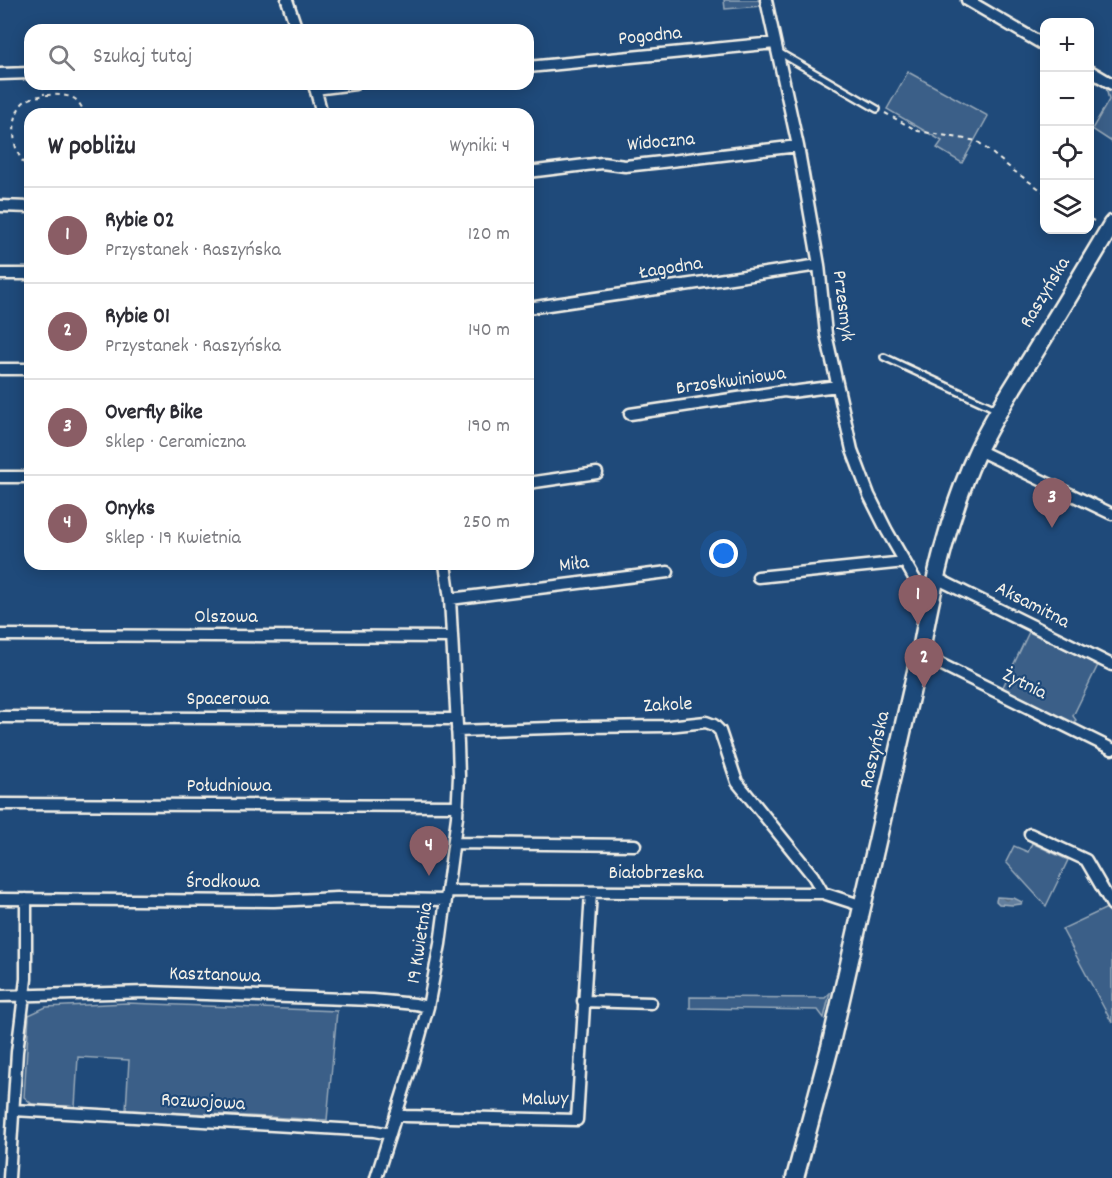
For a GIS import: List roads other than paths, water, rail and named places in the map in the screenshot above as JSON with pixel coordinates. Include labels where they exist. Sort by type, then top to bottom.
[{"type":"street","points":[[287,0],[295,24]]},
{"type":"street","name":"Przesmyk","points":[[766,0],[798,146],[819,265],[826,334],[852,450],[869,495],[887,531],[917,583],[933,597]]},
{"type":"street","points":[[967,0],[1040,43]]},
{"type":"street","name":"Pogodna","points":[[534,67],[776,47]]},
{"type":"street","points":[[1091,72],[1112,84]]},
{"type":"street","points":[[0,74],[24,73]]},
{"type":"street","points":[[316,90],[320,108]]},
{"type":"street","name":"Widoczna","points":[[534,171],[602,164],[625,166],[798,146]]},
{"type":"street","points":[[0,206],[24,207]]},
{"type":"street","name":"Raszyńska","points":[[795,1178],[830,1047],[936,578],[951,521],[978,450],[1112,224]]},
{"type":"street","name":"Łagodna","points":[[534,307],[819,265]]},
{"type":"street","points":[[0,274],[24,274]]},
{"type":"street","points":[[0,369],[24,369]]},
{"type":"street","name":"Brzoskwiniowa","points":[[630,414],[784,391],[837,386]]},
{"type":"street","points":[[978,450],[1112,514]]},
{"type":"street","points":[[534,482],[597,473]]},
{"type":"street","points":[[0,477],[24,477]]},
{"type":"street","points":[[758,577],[905,562]]},
{"type":"street","name":"19 Kwietnia","points":[[376,1178],[428,1007],[440,944],[454,843],[459,776],[450,599],[446,570]]},
{"type":"street","name":"Miła","points":[[450,599],[668,572]]},
{"type":"street","name":"Aksamitna","points":[[936,578],[1112,665]]},
{"type":"street","name":"Olszowa","points":[[0,635],[452,637]]},
{"type":"street","name":"Żytnia","points":[[920,654],[1112,749]]},
{"type":"street","name":"Spacerowa","points":[[0,717],[457,725]]},
{"type":"street","name":"Zakole","points":[[457,725],[668,726],[710,723],[720,731],[736,782],[813,876],[823,893]]},
{"type":"street","name":"Południowa","points":[[0,804],[458,806]]},
{"type":"street","points":[[1030,834],[1086,860],[1112,906]]},
{"type":"street","points":[[454,843],[635,845]]},
{"type":"street","name":"Białobrzeska","points":[[447,895],[591,891],[823,893],[862,906]]},
{"type":"street","name":"Malwy","points":[[396,1114],[577,1120],[591,891]]},
{"type":"street","name":"Środkowa","points":[[0,899],[274,901],[447,895]]},
{"type":"street","points":[[9,1178],[5,1160],[14,1110],[17,1052],[26,974],[26,899]]},
{"type":"street","name":"Kasztanowa","points":[[0,996],[148,992],[373,1000],[428,1007]]},
{"type":"street","points":[[584,1001],[651,1003]]},
{"type":"street","name":"Rozwojowa","points":[[14,1110],[374,1131],[390,1134]]},
{"type":"lane","points":[[776,47],[877,109]]},
{"type":"lane","points":[[884,357],[1000,411]]},
{"type":"water","points":[[997,897],[1014,898],[1022,902],[1013,905],[999,904],[996,901]]},
{"type":"place","name":"Overfly Bike","points":[[1052,528]]},
{"type":"place","name":"Rybie 02","points":[[918,625]]},
{"type":"place","name":"Rybie 01","points":[[924,688]]},
{"type":"place","name":"Onyks","points":[[429,876]]}]
